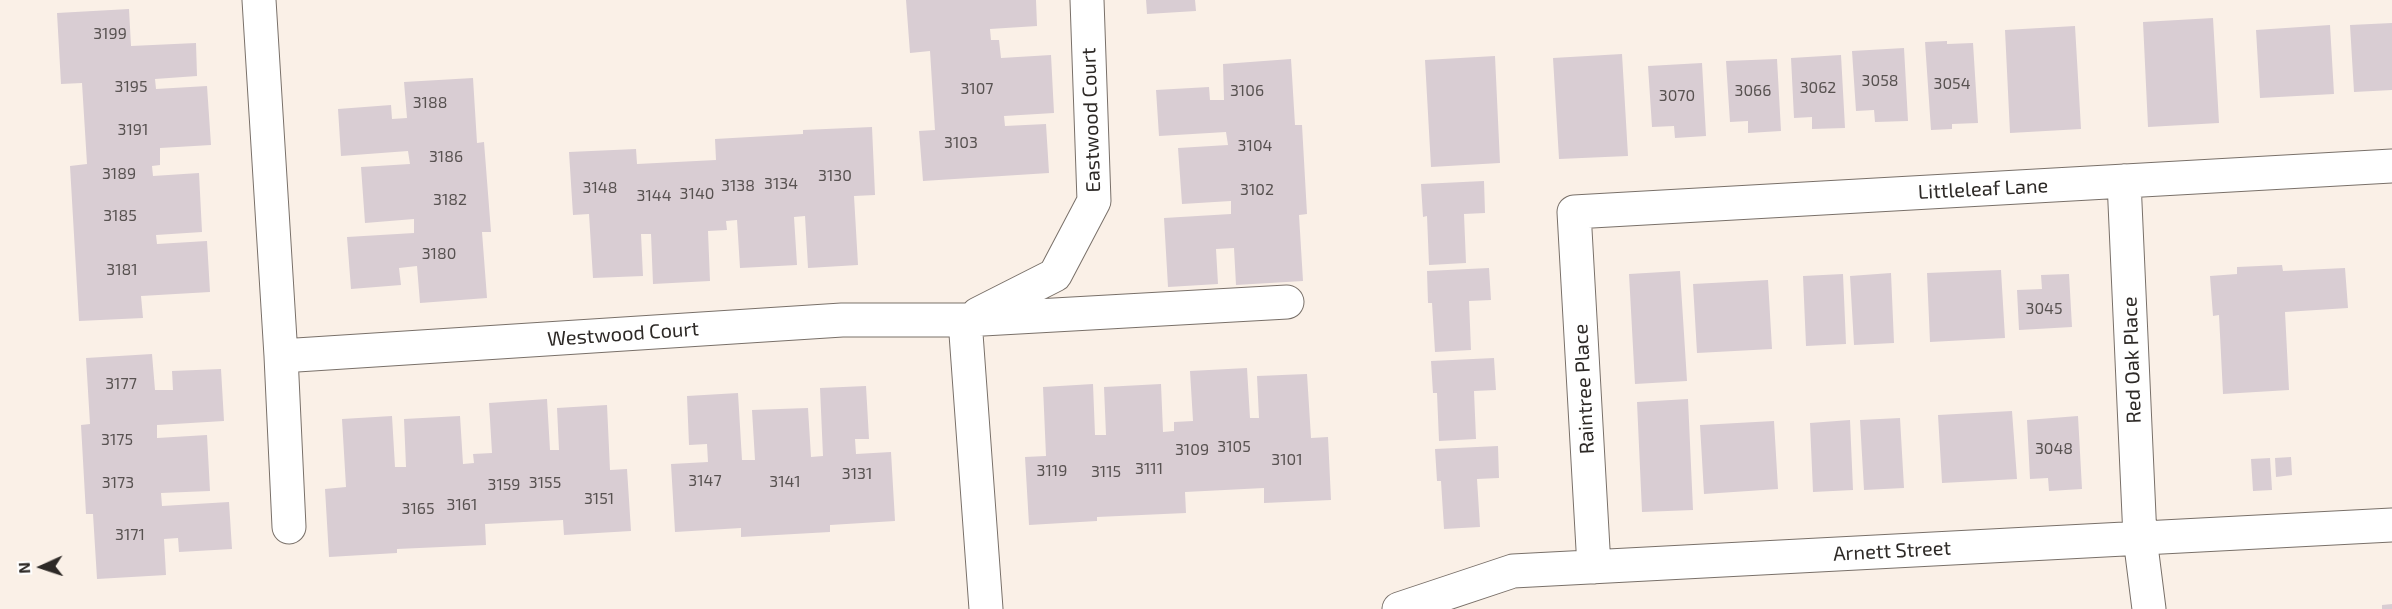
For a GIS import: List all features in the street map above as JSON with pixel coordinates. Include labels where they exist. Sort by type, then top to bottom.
[{"type":"street","points":[[259,0],[289,527]]},
{"type":"street","name":"Eastwood Court","points":[[965,320],[1056,275],[1094,201],[1087,0]]},
{"type":"street","name":"Littleleaf Lane","points":[[1574,212],[2392,166]]},
{"type":"street","name":"Red Oak Place","points":[[2124,181],[2140,538],[2149,609]]},
{"type":"street","name":"Raintree Place","points":[[1574,212],[1593,567]]},
{"type":"street","name":"Westwood Court","points":[[281,356],[842,320],[965,320],[1287,302]]},
{"type":"street","points":[[965,320],[986,609]]},
{"type":"street","name":"Arnett Street","points":[[1399,609],[1513,571],[2392,525]]},
{"type":"building","points":[[906,0],[1036,0],[1037,26],[990,29],[991,40],[999,40],[1001,58],[1051,55],[1054,113],[1004,116],[1005,126],[1046,124],[1049,173],[923,181],[919,131],[935,130],[930,51],[910,53]]},
{"type":"building","points":[[1146,0],[1195,0],[1196,11],[1147,14]]},
{"type":"building","points":[[129,9],[131,46],[196,43],[197,76],[155,79],[156,89],[207,86],[211,145],[160,148],[160,165],[152,166],[153,176],[199,173],[202,232],[156,235],[157,244],[207,241],[210,292],[141,296],[143,318],[79,321],[70,166],[87,164],[82,83],[61,84],[57,13]]},
{"type":"building","points":[[2213,18],[2219,123],[2148,127],[2143,22]]},
{"type":"building","points":[[2392,23],[2392,90],[2354,92],[2350,25]]},
{"type":"building","points":[[2330,25],[2334,94],[2260,98],[2256,30]]},
{"type":"building","points":[[2075,26],[2081,129],[2010,133],[2005,30]]},
{"type":"building","points":[[1947,41],[1947,44],[1973,43],[1978,123],[1952,124],[1952,129],[1931,130],[1925,42]]},
{"type":"building","points":[[1904,48],[1908,121],[1875,122],[1874,110],[1856,111],[1852,51]]},
{"type":"building","points":[[1622,54],[1628,156],[1559,159],[1553,58]]},
{"type":"building","points":[[1841,55],[1845,128],[1812,129],[1812,117],[1794,118],[1791,58]]},
{"type":"building","points":[[1495,56],[1500,163],[1431,167],[1425,60]]},
{"type":"building","points":[[1291,59],[1295,125],[1302,125],[1307,214],[1299,215],[1303,281],[1236,285],[1234,248],[1216,249],[1218,284],[1168,287],[1164,218],[1231,214],[1231,201],[1182,204],[1178,148],[1228,145],[1226,132],[1159,136],[1156,90],[1209,87],[1210,100],[1224,100],[1223,64]]},
{"type":"building","points":[[1777,59],[1781,131],[1748,133],[1748,121],[1730,122],[1726,61]]},
{"type":"building","points":[[1702,63],[1706,136],[1675,138],[1674,126],[1652,127],[1648,66]]},
{"type":"building","points":[[473,78],[477,143],[484,142],[491,232],[482,232],[487,298],[420,303],[417,266],[399,268],[401,285],[351,289],[347,237],[414,233],[414,219],[365,223],[361,167],[410,164],[408,151],[341,156],[338,109],[391,105],[392,119],[407,118],[404,82]]},
{"type":"building","points":[[872,127],[875,195],[854,196],[858,265],[808,268],[805,216],[794,217],[797,265],[740,268],[737,220],[726,221],[727,230],[708,231],[710,281],[653,284],[651,234],[641,234],[643,276],[593,278],[589,214],[573,215],[569,152],[636,149],[637,164],[716,160],[715,139],[803,134],[803,130]]},
{"type":"building","points":[[1484,181],[1485,213],[1464,214],[1466,263],[1429,265],[1427,216],[1423,217],[1421,184]]},
{"type":"building","points":[[2282,265],[2283,271],[2345,268],[2348,308],[2285,312],[2289,390],[2223,394],[2219,315],[2213,316],[2210,276],[2237,274],[2237,267]]},
{"type":"building","points":[[1489,268],[1491,300],[1469,301],[1471,350],[1435,352],[1432,303],[1428,303],[1427,271]]},
{"type":"building","points":[[2001,270],[2005,338],[1930,342],[1927,273]]},
{"type":"building","points":[[1680,271],[1687,381],[1635,384],[1629,274]]},
{"type":"building","points":[[1891,273],[1894,343],[1854,345],[1850,276]]},
{"type":"building","points":[[1843,274],[1846,344],[1806,346],[1803,276]]},
{"type":"building","points":[[2069,274],[2072,327],[2019,330],[2017,290],[2042,289],[2041,275]]},
{"type":"building","points":[[1768,280],[1772,349],[1697,353],[1693,284]]},
{"type":"building","points":[[152,354],[155,390],[173,390],[172,371],[221,369],[224,421],[157,425],[157,438],[207,435],[210,491],[161,493],[162,506],[229,502],[232,549],[179,552],[178,538],[164,539],[166,575],[97,579],[93,514],[86,514],[81,425],[90,424],[86,358]]},
{"type":"building","points":[[1494,358],[1496,390],[1474,391],[1476,439],[1439,441],[1437,393],[1433,393],[1431,361]]},
{"type":"building","points":[[1247,368],[1250,418],[1259,418],[1257,376],[1307,374],[1311,438],[1328,437],[1331,500],[1264,503],[1264,488],[1185,492],[1186,513],[1097,517],[1097,521],[1029,525],[1025,457],[1046,456],[1043,387],[1093,384],[1095,435],[1106,435],[1104,387],[1161,384],[1163,432],[1174,431],[1174,422],[1193,421],[1190,371]]},
{"type":"building","points":[[866,386],[869,439],[855,439],[856,454],[891,452],[895,521],[830,525],[830,532],[741,537],[741,528],[675,532],[671,464],[708,462],[707,444],[689,445],[687,396],[738,393],[742,460],[755,460],[752,410],[808,408],[811,457],[823,456],[820,388]]},
{"type":"building","points":[[547,399],[550,450],[559,450],[557,408],[607,405],[610,470],[627,469],[631,531],[564,535],[563,520],[485,524],[486,545],[397,549],[397,553],[329,557],[325,489],[346,487],[342,419],[392,416],[395,467],[406,467],[404,419],[460,416],[463,464],[474,463],[473,454],[492,453],[489,403]]},
{"type":"building","points":[[1688,399],[1693,510],[1642,512],[1637,402]]},
{"type":"building","points":[[2012,411],[2017,479],[1942,483],[1938,415]]},
{"type":"building","points":[[2078,416],[2082,489],[2049,491],[2048,478],[2030,479],[2027,420]]},
{"type":"building","points":[[1900,418],[1904,488],[1864,490],[1860,420]]},
{"type":"building","points":[[1850,420],[1853,490],[1813,492],[1810,423]]},
{"type":"building","points":[[1774,421],[1778,489],[1704,494],[1700,425]]},
{"type":"building","points":[[1498,446],[1499,478],[1477,479],[1480,527],[1444,529],[1441,481],[1437,481],[1435,449]]},
{"type":"building","points":[[2291,457],[2292,475],[2276,477],[2275,458]]},
{"type":"building","points":[[2270,458],[2272,490],[2253,491],[2251,459]]},
{"type":"building","points":[[2392,604],[2392,609],[2382,609],[2382,605]]}]
